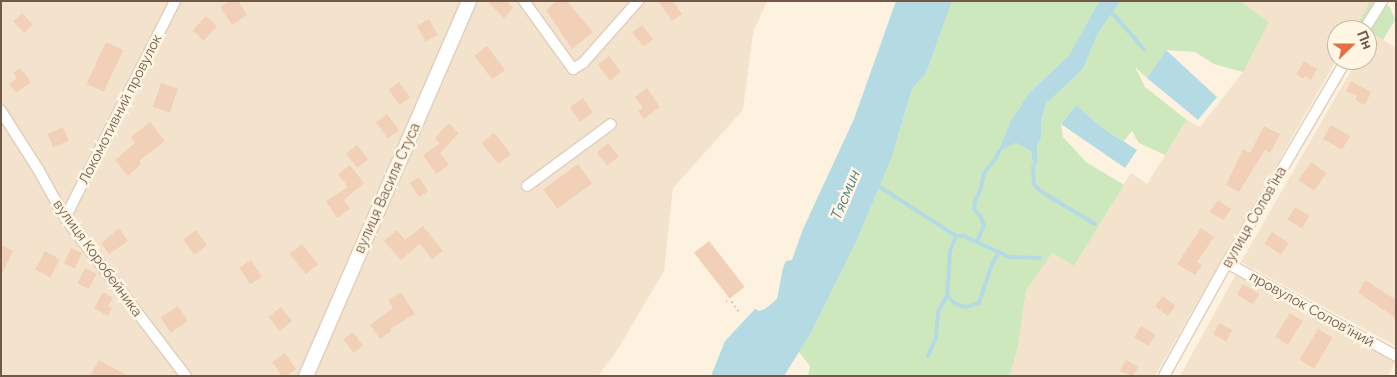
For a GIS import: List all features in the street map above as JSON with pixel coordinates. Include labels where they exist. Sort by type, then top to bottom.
[{"type":"street","name":"Локомотивний провулок","points":[[65,218],[175,1]]},
{"type":"street","name":"вулиця Василя Стуса","points":[[306,376],[469,1]]},
{"type":"street","points":[[524,1],[573,69],[583,63],[638,1]]},
{"type":"street","points":[[1370,20],[1382,1]]},
{"type":"street","name":"вулиця Солов'їна","points":[[1164,376],[1227,263],[1340,70]]},
{"type":"street","name":"вулиця Коробейника","points":[[1,110],[38,169],[65,218],[186,376]]},
{"type":"street","points":[[527,186],[611,124]]},
{"type":"street","name":"провулок Солов'їний","points":[[1227,263],[1396,356]]},
{"type":"path","points":[[726,301],[732,302],[739,312]]},
{"type":"shaded area","points":[[1,1],[767,1],[753,33],[743,110],[673,188],[664,271],[618,349],[598,376],[1,376]]},
{"type":"shaded area","points":[[1245,1],[1370,1],[1360,20],[1327,20],[1327,70],[1331,70],[1155,376],[1010,376],[1018,346],[1026,291],[1052,253],[1074,266],[1131,173],[1147,184],[1187,120],[1200,127],[1243,72]]},
{"type":"shaded area","points":[[1377,36],[1396,48],[1396,346],[1241,262],[1351,70],[1377,70]]},
{"type":"shaded area","points":[[1236,274],[1395,362],[1388,376],[1180,376]]},
{"type":"green space","points":[[952,1],[1099,1],[1069,55],[1029,93],[1010,122],[1000,150],[1016,143],[1031,151],[1033,167],[1038,163],[1037,145],[1041,138],[1041,121],[1046,104],[1083,69],[1098,33],[1121,1],[1245,1],[1244,4],[1269,22],[1243,72],[1214,64],[1195,52],[1166,50],[1147,78],[1135,67],[1145,87],[1187,120],[1165,155],[1139,143],[1132,131],[1124,141],[1103,128],[1076,105],[1061,124],[1063,137],[1086,162],[1124,185],[1074,266],[1052,253],[1026,291],[1018,346],[1010,376],[808,376],[810,366],[798,351],[812,331],[858,238],[892,157],[912,89],[926,74]]},
{"type":"green space","points":[[1370,1],[1378,1],[1390,7],[1395,20],[1383,40],[1377,36],[1377,20],[1360,20]]},
{"type":"water","name":"Тясмин","points":[[896,1],[952,1],[926,74],[912,89],[892,157],[858,238],[812,331],[784,376],[711,376],[725,341],[755,309],[759,311],[765,309],[777,299],[783,268],[786,261],[792,260],[803,229],[854,119]]},
{"type":"water","points":[[1099,1],[1121,1],[1098,33],[1083,69],[1046,104],[1041,121],[1041,138],[1037,145],[1038,163],[1033,167],[1031,151],[1016,143],[999,151],[1010,122],[1029,93],[1069,55]]},
{"type":"water","points":[[1166,50],[1217,97],[1198,120],[1147,78]]},
{"type":"water","points":[[1076,105],[1103,128],[1137,150],[1125,168],[1061,124]]},
{"type":"building","points":[[229,1],[238,1],[247,15],[232,25],[220,7]]},
{"type":"building","points":[[487,1],[507,1],[513,8],[504,18]]},
{"type":"building","points":[[557,1],[567,1],[593,32],[572,49],[546,10]]},
{"type":"building","points":[[658,1],[673,1],[682,14],[672,21]]},
{"type":"building","points":[[22,13],[33,25],[24,33],[13,21]]},
{"type":"building","points":[[206,16],[217,26],[204,41],[193,31]]},
{"type":"building","points":[[429,19],[438,35],[425,42],[417,26]]},
{"type":"building","points":[[642,25],[653,39],[644,47],[633,32]]},
{"type":"building","points":[[106,42],[123,50],[104,92],[87,84]]},
{"type":"building","points":[[487,46],[505,70],[492,80],[474,56]]},
{"type":"building","points":[[609,56],[621,72],[610,80],[598,64]]},
{"type":"building","points":[[1304,61],[1317,69],[1311,80],[1305,76],[1303,79],[1296,74]]},
{"type":"building","points":[[20,68],[31,82],[16,93],[9,84],[17,78],[13,73]]},
{"type":"building","points":[[1351,81],[1371,92],[1365,105],[1355,100],[1357,96],[1346,91]]},
{"type":"building","points":[[399,82],[410,97],[400,105],[388,90]]},
{"type":"building","points":[[161,83],[178,89],[170,112],[153,107]]},
{"type":"building","points":[[647,88],[660,107],[644,119],[638,111],[643,108],[635,97]]},
{"type":"building","points":[[583,98],[593,113],[580,122],[570,107]]},
{"type":"building","points":[[387,114],[399,130],[388,138],[376,122]]},
{"type":"building","points":[[150,122],[165,141],[139,161],[141,164],[128,176],[115,160],[135,143],[131,137]]},
{"type":"building","points":[[449,123],[459,133],[440,153],[449,165],[436,174],[423,155],[440,143],[435,138]]},
{"type":"building","points":[[1331,125],[1350,136],[1342,150],[1323,139]]},
{"type":"building","points":[[1264,126],[1280,134],[1270,153],[1265,150],[1239,192],[1226,185],[1243,149],[1250,153]]},
{"type":"building","points":[[63,127],[69,141],[53,147],[47,134]]},
{"type":"building","points":[[494,133],[511,154],[499,164],[482,143]]},
{"type":"building","points":[[608,143],[619,156],[607,166],[597,153]]},
{"type":"building","points":[[357,145],[368,159],[357,168],[346,154]]},
{"type":"building","points":[[1311,162],[1327,173],[1314,191],[1298,180]]},
{"type":"building","points":[[578,164],[592,183],[557,209],[543,189]]},
{"type":"building","points":[[350,165],[364,183],[344,200],[350,209],[337,218],[326,201],[348,187],[338,174]]},
{"type":"building","points":[[419,177],[428,191],[419,197],[410,183]]},
{"type":"building","points":[[1218,200],[1231,209],[1223,220],[1209,212]]},
{"type":"building","points":[[1295,207],[1310,216],[1302,229],[1287,220]]},
{"type":"building","points":[[423,226],[443,251],[432,259],[420,244],[401,260],[384,241],[397,230],[405,240]]},
{"type":"building","points":[[119,228],[128,241],[109,254],[101,243]]},
{"type":"building","points":[[1201,228],[1214,237],[1197,262],[1202,265],[1195,275],[1177,264]]},
{"type":"building","points":[[196,230],[207,245],[194,255],[183,239]]},
{"type":"building","points":[[1272,232],[1289,243],[1281,255],[1264,244]]},
{"type":"building","points":[[709,241],[745,287],[730,298],[694,253]]},
{"type":"building","points":[[302,244],[318,264],[306,274],[290,254]]},
{"type":"building","points":[[1,245],[13,251],[1,275]]},
{"type":"building","points":[[71,248],[82,253],[75,268],[64,264]]},
{"type":"building","points":[[45,251],[60,259],[50,278],[35,270]]},
{"type":"building","points":[[251,260],[262,277],[250,284],[239,268]]},
{"type":"building","points":[[85,268],[97,274],[89,289],[77,283]]},
{"type":"building","points":[[1365,280],[1396,300],[1396,318],[1358,293]]},
{"type":"building","points":[[1243,284],[1259,294],[1253,304],[1237,294]]},
{"type":"building","points":[[103,292],[113,298],[108,306],[112,308],[108,316],[94,308]]},
{"type":"building","points":[[401,292],[415,314],[390,329],[391,331],[380,339],[370,325],[393,308],[388,300]]},
{"type":"building","points":[[1163,296],[1176,306],[1168,316],[1155,306]]},
{"type":"building","points":[[178,306],[188,321],[171,333],[161,318]]},
{"type":"building","points":[[281,307],[292,321],[279,331],[268,317]]},
{"type":"building","points":[[1290,313],[1303,321],[1288,345],[1275,337]]},
{"type":"building","points":[[1219,323],[1232,330],[1226,342],[1213,334]]},
{"type":"building","points":[[1141,326],[1156,335],[1149,346],[1134,337]]},
{"type":"building","points":[[1318,329],[1333,338],[1314,369],[1299,360]]},
{"type":"building","points":[[353,332],[363,346],[353,353],[343,339]]},
{"type":"building","points":[[285,353],[296,369],[286,376],[282,376],[272,362]]},
{"type":"building","points":[[99,360],[128,376],[90,376]]},
{"type":"building","points":[[1126,360],[1138,367],[1133,376],[1120,371]]},
{"type":"waterway","points":[[1113,14],[1144,49]]},
{"type":"waterway","points":[[977,242],[984,225],[981,217],[974,209],[975,201],[981,188],[984,173],[999,151]]},
{"type":"waterway","points":[[1033,167],[1034,184],[1040,191],[1095,224]]},
{"type":"waterway","points":[[877,185],[956,236],[964,236],[1009,257],[1040,258]]},
{"type":"waterway","points":[[956,236],[950,251],[947,296],[956,304],[966,307],[979,303],[992,264],[999,252]]},
{"type":"waterway","points":[[928,356],[936,337],[938,312],[947,296]]}]
